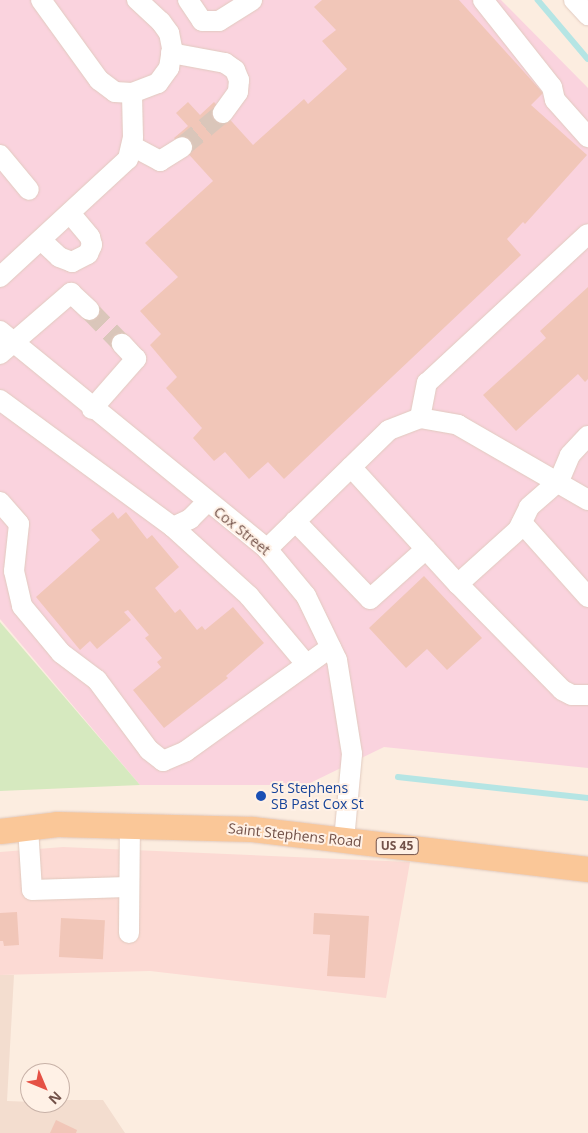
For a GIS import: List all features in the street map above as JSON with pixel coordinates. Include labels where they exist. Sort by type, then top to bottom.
[{"type":"main road","name":"Saint Stephens Road","points":[[0,831],[57,824],[252,829],[588,868]]},
{"type":"street","points":[[40,0],[99,80],[114,92],[132,93],[158,83],[169,68],[171,53],[169,33],[147,3]]},
{"type":"street","points":[[188,0],[202,21],[219,20],[252,0]]},
{"type":"street","points":[[483,0],[552,87],[555,100],[588,137]]},
{"type":"street","points":[[574,0],[588,15]]},
{"type":"street","points":[[171,53],[225,63],[234,70],[239,80],[238,92],[223,113]]},
{"type":"street","points":[[0,277],[128,159],[132,146],[132,93]]},
{"type":"street","points":[[132,146],[160,161],[182,147]]},
{"type":"street","points":[[0,154],[29,190]]},
{"type":"street","points":[[41,240],[59,257],[72,262],[88,254],[92,245],[90,237],[70,213]]},
{"type":"street","points":[[420,418],[427,383],[588,234]]},
{"type":"street","points":[[4,343],[71,294],[89,310]]},
{"type":"street","name":"Cox Street","points":[[4,343],[92,409],[267,549],[306,596],[338,660],[352,754],[344,840]]},
{"type":"street","points":[[92,409],[136,358],[122,344]]},
{"type":"street","points":[[0,400],[173,528],[249,596],[306,664]]},
{"type":"street","points":[[267,549],[389,430],[420,418],[458,425],[559,481],[588,500]]},
{"type":"street","points":[[458,584],[510,539],[522,523],[529,507],[559,481],[570,455],[588,436]]},
{"type":"street","points":[[351,467],[458,584],[562,690],[572,695],[588,695]]},
{"type":"street","points":[[0,502],[19,524],[14,571],[22,606],[61,653],[97,680],[149,750],[163,760],[186,751],[331,646]]},
{"type":"street","points":[[173,528],[190,519],[207,502]]},
{"type":"street","points":[[295,521],[370,599],[426,549]]},
{"type":"street","points":[[522,523],[588,598]]},
{"type":"street","points":[[129,933],[127,887],[130,826]]},
{"type":"street","points":[[28,828],[32,890],[127,887]]},
{"type":"shaded area","points":[[0,0],[501,0],[588,88],[588,768],[384,747],[306,785],[140,785],[0,619]]},
{"type":"shaded area","points":[[63,847],[410,862],[386,998],[150,971],[0,975],[0,852]]},
{"type":"shaded area","points":[[0,975],[14,975],[7,1101],[20,1101],[20,1113],[70,1113],[70,1100],[103,1100],[125,1133],[0,1133]]},
{"type":"green space","points":[[0,622],[140,785],[0,791]]},
{"type":"building","points":[[322,0],[459,0],[543,93],[531,105],[587,155],[525,224],[523,222],[507,239],[521,255],[284,479],[268,462],[249,479],[225,452],[214,461],[193,438],[202,428],[166,388],[177,377],[150,345],[161,334],[140,311],[178,277],[145,243],[213,181],[174,138],[188,126],[176,113],[188,102],[200,115],[214,102],[253,145],[304,99],[308,104],[347,69],[322,41],[336,30],[314,7]]},
{"type":"building","points":[[588,287],[588,379],[585,382],[578,374],[516,431],[483,395],[546,338],[540,331]]},
{"type":"building","points":[[113,512],[118,519],[126,512],[147,539],[152,535],[179,567],[155,588],[175,613],[180,609],[197,630],[202,626],[205,630],[233,607],[264,643],[226,676],[228,678],[164,728],[133,690],[161,667],[157,662],[162,658],[145,638],[149,635],[128,610],[124,612],[131,620],[97,649],[90,641],[80,650],[36,597],[100,540],[91,530]]},
{"type":"building","points":[[424,576],[482,638],[447,670],[427,649],[406,668],[369,628]]},
{"type":"building","points":[[17,912],[19,945],[4,946],[3,941],[0,941],[0,913]]},
{"type":"building","points":[[314,913],[369,916],[365,978],[327,976],[330,935],[313,934]]},
{"type":"building","points":[[61,918],[105,920],[103,959],[59,957]]},
{"type":"building","points":[[56,1120],[77,1130],[76,1133],[50,1133]]},
{"type":"waterway","points":[[538,0],[588,59]]},
{"type":"waterway","points":[[398,777],[588,798]]},
{"type":"tunnel","points":[[182,147],[223,113]]},
{"type":"tunnel","points":[[89,310],[122,344]]},
{"type":"place","name":"St Stephens SB Past Cox St","points":[[261,796]]}]
